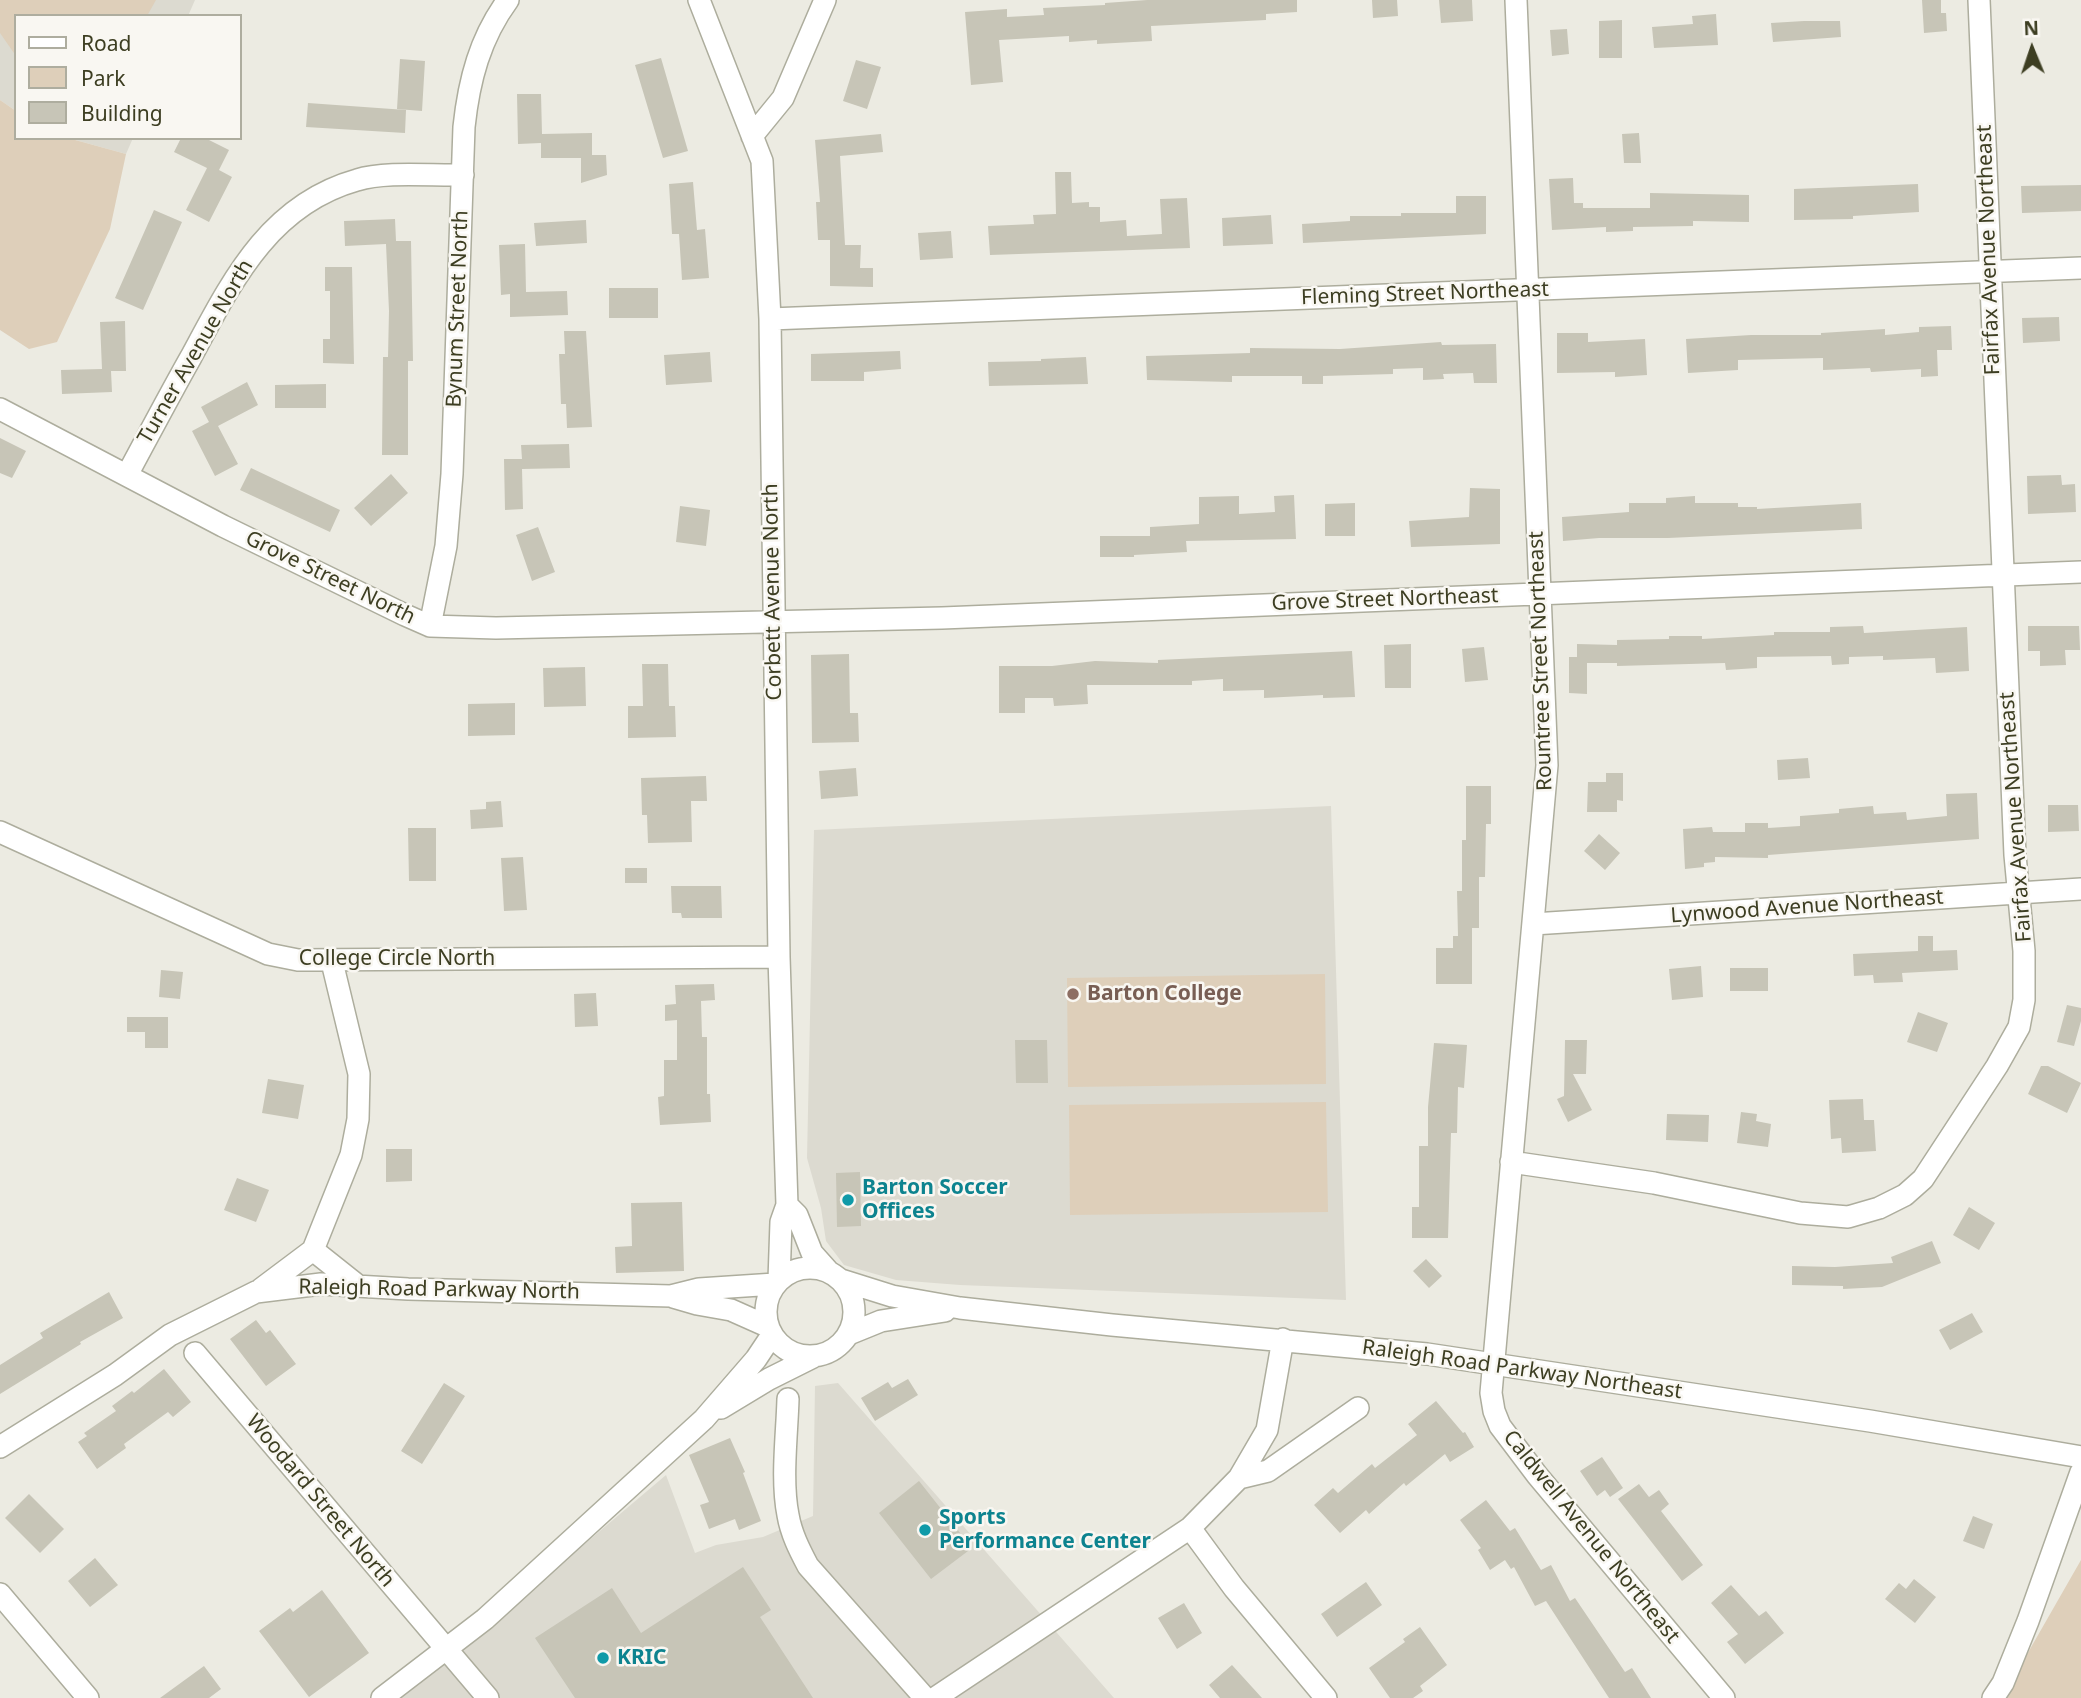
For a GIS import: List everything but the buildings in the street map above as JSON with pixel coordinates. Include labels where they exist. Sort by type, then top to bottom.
[{"type":"street","name":"Bynum Street North","points":[[430,626],[446,546],[452,474],[464,127],[468,91],[478,55],[494,20],[508,0]]},
{"type":"street","name":"Corbett Avenue North","points":[[699,0],[762,161],[770,320],[779,957],[787,1205],[781,1222],[777,1282]]},
{"type":"street","points":[[752,136],[783,98],[825,0]]},
{"type":"street","name":"Rountree Street Northeast","points":[[1493,1362],[1547,765],[1516,0]]},
{"type":"street","name":"Fairfax Avenue Northeast","points":[[1511,1162],[1654,1183],[1800,1213],[1848,1217],[1879,1208],[1905,1195],[1923,1179],[1997,1066],[2019,1027],[2024,1000],[2024,951],[2002,576],[1979,0]]},
{"type":"street","name":"Turner Avenue North","points":[[127,475],[224,295],[261,241],[276,226],[318,196],[356,180],[374,177],[463,175]]},
{"type":"street","name":"Fleming Street Northeast","points":[[770,320],[2081,268]]},
{"type":"street","name":"Grove Street North","points":[[0,409],[223,526],[430,626],[496,628],[773,624]]},
{"type":"street","name":"Grove Street Northeast","points":[[773,624],[2081,572]]},
{"type":"street","name":"College Circle North","points":[[0,832],[268,954],[299,960],[331,962],[779,957]]},
{"type":"street","name":"Lynwood Avenue Northeast","points":[[1533,924],[2081,889]]},
{"type":"street","points":[[256,1292],[313,1250],[351,1154],[358,1119],[358,1066],[331,962]]},
{"type":"street","name":"Corbett Avenue North","points":[[787,1205],[797,1215],[812,1253],[835,1276]]},
{"type":"street","points":[[313,1250],[357,1285]]},
{"type":"street","points":[[382,1698],[485,1619],[704,1419],[756,1359],[769,1331],[766,1304],[777,1282],[790,1272],[803,1268],[816,1268],[835,1276],[850,1292],[854,1306],[854,1321],[840,1346],[769,1379],[704,1419]]},
{"type":"street","name":"Raleigh Road Parkway Northeast","points":[[835,1276],[892,1296],[960,1308],[1493,1362],[2081,1457]]},
{"type":"street","name":"Raleigh Road Parkway North","points":[[0,1447],[115,1375],[170,1335],[256,1292],[321,1284],[671,1296],[699,1289],[777,1282]]},
{"type":"street","name":"Raleigh Road Parkway North","points":[[671,1296],[731,1310],[769,1331]]},
{"type":"street","name":"Raleigh Road Parkway Northeast","points":[[849,1334],[881,1321],[960,1308]]},
{"type":"street","points":[[769,1331],[784,1349],[798,1356],[813,1357]]},
{"type":"street","points":[[935,1698],[1190,1528],[1239,1478],[1267,1430],[1283,1339]]},
{"type":"street","name":"Woodard Street North","points":[[195,1353],[488,1698]]},
{"type":"street","name":"Caldwell Avenue Northeast","points":[[1493,1362],[1491,1393],[1500,1426],[1537,1475],[1724,1698]]},
{"type":"street","points":[[788,1399],[786,1490],[788,1514],[795,1541],[808,1566],[925,1698]]},
{"type":"street","points":[[1239,1478],[1268,1471],[1358,1408]]},
{"type":"street","points":[[1993,1698],[2003,1683],[2028,1621],[2081,1472]]},
{"type":"street","points":[[1190,1528],[1242,1597],[1326,1698]]},
{"type":"street","points":[[0,1594],[88,1698]]},
{"type":"shaded area","points":[[0,0],[195,0],[189,14],[14,14],[14,110],[0,100]]},
{"type":"shaded area","points":[[75,140],[132,140],[126,154]]},
{"type":"shaded area","name":"Barton College","points":[[1331,806],[1346,1300],[960,1285],[896,1280],[844,1265],[826,1241],[821,1208],[807,1158],[814,830]]},
{"type":"shaded area","points":[[838,1383],[1114,1698],[394,1698],[463,1647],[666,1475],[695,1553],[716,1545],[763,1537],[813,1516],[815,1386]]},
{"type":"green space","points":[[0,0],[156,0],[148,14],[14,14],[14,53],[0,33]]},
{"type":"green space","points":[[0,100],[14,110],[14,140],[75,140],[126,154],[110,229],[57,342],[29,349],[0,330]]},
{"type":"green space","points":[[1325,974],[1326,1084],[1068,1087],[1067,978]]},
{"type":"green space","points":[[1326,1102],[1328,1212],[1070,1215],[1069,1105]]},
{"type":"green space","points":[[2081,1560],[2081,1698],[2002,1698]]},
{"type":"place","name":"Barton College","points":[[1073,994]]},
{"type":"place","name":"Barton Soccer Offices","points":[[848,1200]]},
{"type":"place","name":"Sports Performance Center","points":[[925,1530]]},
{"type":"place","name":"KRIC","points":[[603,1658]]}]
